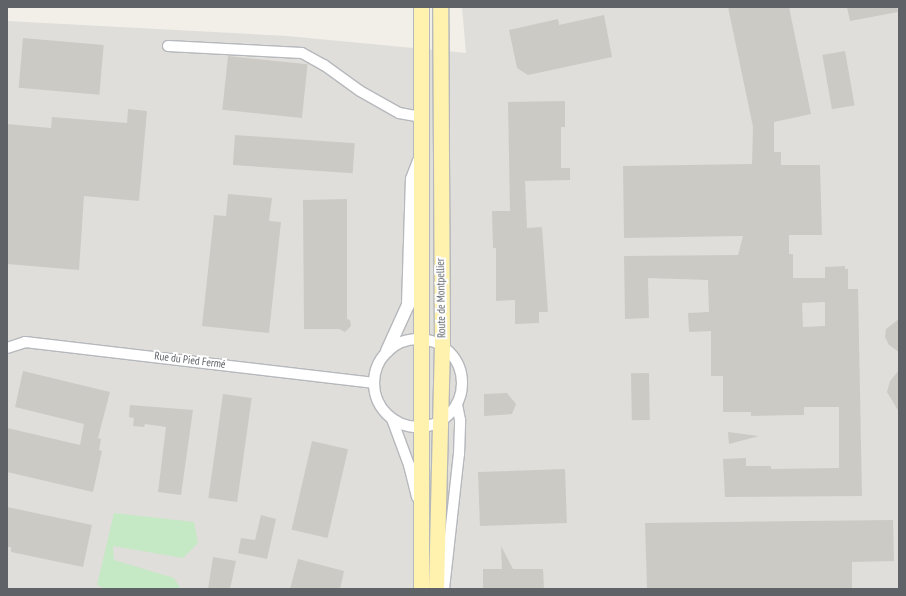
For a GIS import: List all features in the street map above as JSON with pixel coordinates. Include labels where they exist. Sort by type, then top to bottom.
[{"type":"main road","name":"Route de Montpellier","points":[[421,7],[421,589]]},
{"type":"main road","name":"Route de Montpellier","points":[[436,589],[442,346],[440,7]]},
{"type":"street","points":[[168,46],[302,53],[323,64],[360,91],[400,113],[421,117]]},
{"type":"street","points":[[420,158],[412,179],[408,305],[387,351],[377,366],[373,383],[376,400],[386,415],[400,424],[420,428],[440,421],[457,404]]},
{"type":"street","points":[[387,351],[402,342],[421,339],[442,346],[456,361],[461,374],[462,384],[457,404],[460,420],[459,454],[444,589]]},
{"type":"street","name":"Rue du Pied Fermé","points":[[7,348],[25,342],[373,383]]},
{"type":"street","points":[[392,419],[409,464],[420,512]]},
{"type":"shaded area","points":[[462,7],[899,7],[899,589],[7,589],[7,21],[287,36],[466,53]]},
{"type":"green space","points":[[114,513],[194,522],[198,543],[183,558],[113,546],[114,560],[174,578],[181,589],[106,589],[97,585]]},
{"type":"building","points":[[728,7],[789,7],[811,114],[774,122],[774,152],[781,152],[781,165],[820,165],[822,235],[789,235],[789,254],[793,254],[793,278],[825,278],[825,267],[845,266],[845,269],[848,269],[848,289],[858,289],[862,496],[725,497],[723,459],[746,458],[746,466],[771,466],[771,469],[839,468],[839,407],[804,407],[804,415],[751,416],[751,412],[723,412],[723,376],[711,376],[711,331],[689,332],[688,313],[709,312],[708,280],[648,278],[649,318],[625,319],[624,256],[738,255],[743,236],[624,238],[623,166],[752,164],[753,127]],"holes":[[[825,302],[825,326],[803,327],[802,303]]]},
{"type":"building","points":[[847,7],[897,7],[898,12],[850,21]]},
{"type":"building","points":[[604,15],[612,57],[528,75],[517,68],[509,30],[558,19],[559,25]]},
{"type":"building","points":[[23,38],[104,45],[99,95],[19,88]]},
{"type":"building","points":[[845,51],[855,105],[832,109],[822,55]]},
{"type":"building","points":[[228,56],[308,64],[302,118],[222,110]]},
{"type":"building","points":[[565,101],[565,127],[561,127],[561,168],[570,168],[570,180],[525,181],[527,228],[542,227],[548,312],[539,312],[539,323],[515,324],[515,300],[496,301],[496,248],[493,248],[492,211],[510,211],[508,102]]},
{"type":"building","points":[[128,109],[147,111],[139,201],[84,196],[79,270],[7,264],[7,124],[51,128],[52,117],[127,123]]},
{"type":"building","points":[[235,135],[355,143],[353,173],[233,165]]},
{"type":"building","points":[[228,194],[272,198],[269,221],[281,222],[269,333],[202,326],[214,215],[226,216]]},
{"type":"building","points":[[347,199],[347,319],[350,320],[351,326],[345,332],[339,329],[304,329],[303,200]]},
{"type":"building","points":[[899,319],[899,352],[889,345],[885,337],[886,329]]},
{"type":"building","points":[[899,370],[899,412],[887,392],[890,381]]},
{"type":"building","points":[[23,371],[110,392],[98,438],[101,439],[99,450],[102,451],[93,492],[7,472],[7,428],[80,445],[84,424],[15,407]]},
{"type":"building","points":[[631,373],[649,373],[650,420],[632,420]]},
{"type":"building","points":[[507,393],[516,404],[512,414],[484,416],[484,394]]},
{"type":"building","points":[[223,394],[252,398],[237,502],[208,498]]},
{"type":"building","points":[[130,405],[193,410],[181,495],[158,492],[166,427],[145,424],[144,427],[133,426],[134,418],[129,417]]},
{"type":"building","points":[[728,432],[758,436],[759,436],[729,444]]},
{"type":"building","points":[[312,441],[348,449],[328,538],[292,530]]},
{"type":"building","points":[[565,469],[567,523],[480,526],[478,472]]},
{"type":"building","points":[[7,507],[92,525],[83,567],[11,552],[11,547],[7,547]]},
{"type":"building","points":[[261,515],[276,519],[267,559],[238,553],[241,538],[255,540]]},
{"type":"building","points":[[893,520],[894,561],[852,562],[852,589],[647,589],[645,523]]},
{"type":"building","points":[[501,546],[513,569],[543,569],[544,589],[483,589],[483,569],[502,569]]},
{"type":"building","points":[[213,557],[236,561],[230,589],[208,589]]},
{"type":"building","points":[[298,559],[344,571],[340,589],[290,589]]}]
